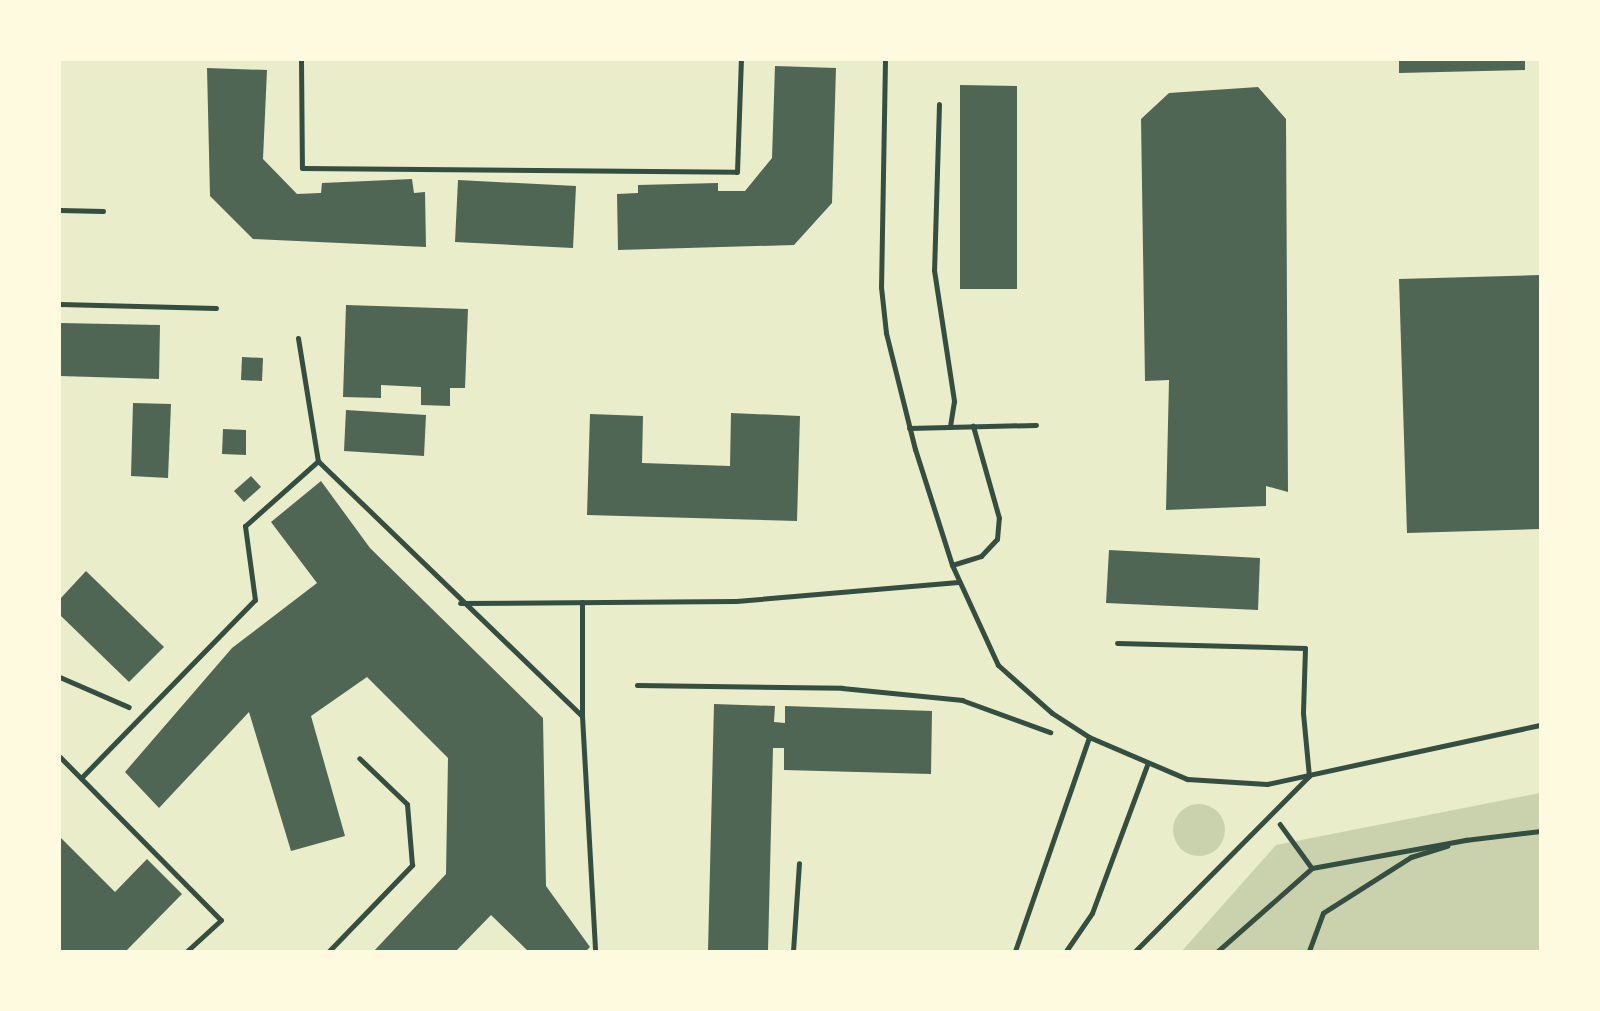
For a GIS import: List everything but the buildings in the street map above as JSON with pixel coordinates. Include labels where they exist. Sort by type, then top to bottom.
[{"type":"lane","points":[[301,60],[302,168],[723,172],[737,172],[741,60]]},
{"type":"lane","points":[[886,60],[881,287],[886,333],[909,428],[952,565],[998,664],[1052,713],[1089,739],[1147,765],[1187,779],[1266,785],[1541,725]]},
{"type":"lane","points":[[939,104],[934,270],[954,401],[950,427]]},
{"type":"lane","points":[[60,304],[216,308]]},
{"type":"lane","points":[[298,338],[318,461],[460,603],[582,716]]},
{"type":"lane","points":[[909,428],[1037,425]]},
{"type":"lane","points":[[952,565],[981,556],[997,539],[999,517],[973,426]]},
{"type":"lane","points":[[81,778],[255,600],[245,526],[318,461]]},
{"type":"lane","points":[[460,603],[736,601],[958,582]]},
{"type":"lane","points":[[582,603],[582,716],[595,951]]},
{"type":"lane","points":[[1117,643],[1305,648],[1303,713],[1308,776],[1135,951]]},
{"type":"lane","points":[[1015,951],[1089,739]]},
{"type":"lane","points":[[60,757],[221,920],[187,951]]},
{"type":"lane","points":[[329,951],[412,865],[407,804],[359,758]]},
{"type":"lane","points":[[1066,951],[1092,913],[1147,765]]},
{"type":"lane","points":[[793,951],[799,863]]},
{"type":"path","points":[[60,210],[103,211]]},
{"type":"path","points":[[60,677],[143,714]]},
{"type":"path","points":[[637,685],[842,688],[962,700],[1037,729],[1089,739]]},
{"type":"path","points":[[1218,951],[1312,869],[1466,839],[1541,831]]},
{"type":"path","points":[[1309,951],[1323,913],[1367,881],[1411,857],[1466,839]]},
{"type":"green space","points":[[1540,793],[1540,951],[1182,951],[1276,845]]},
{"type":"green space","points":[[1199,804],[1209,806],[1217,812],[1223,820],[1223,840],[1217,848],[1209,854],[1199,856],[1189,854],[1181,848],[1175,840],[1173,830],[1175,820],[1181,812],[1189,806]]}]
